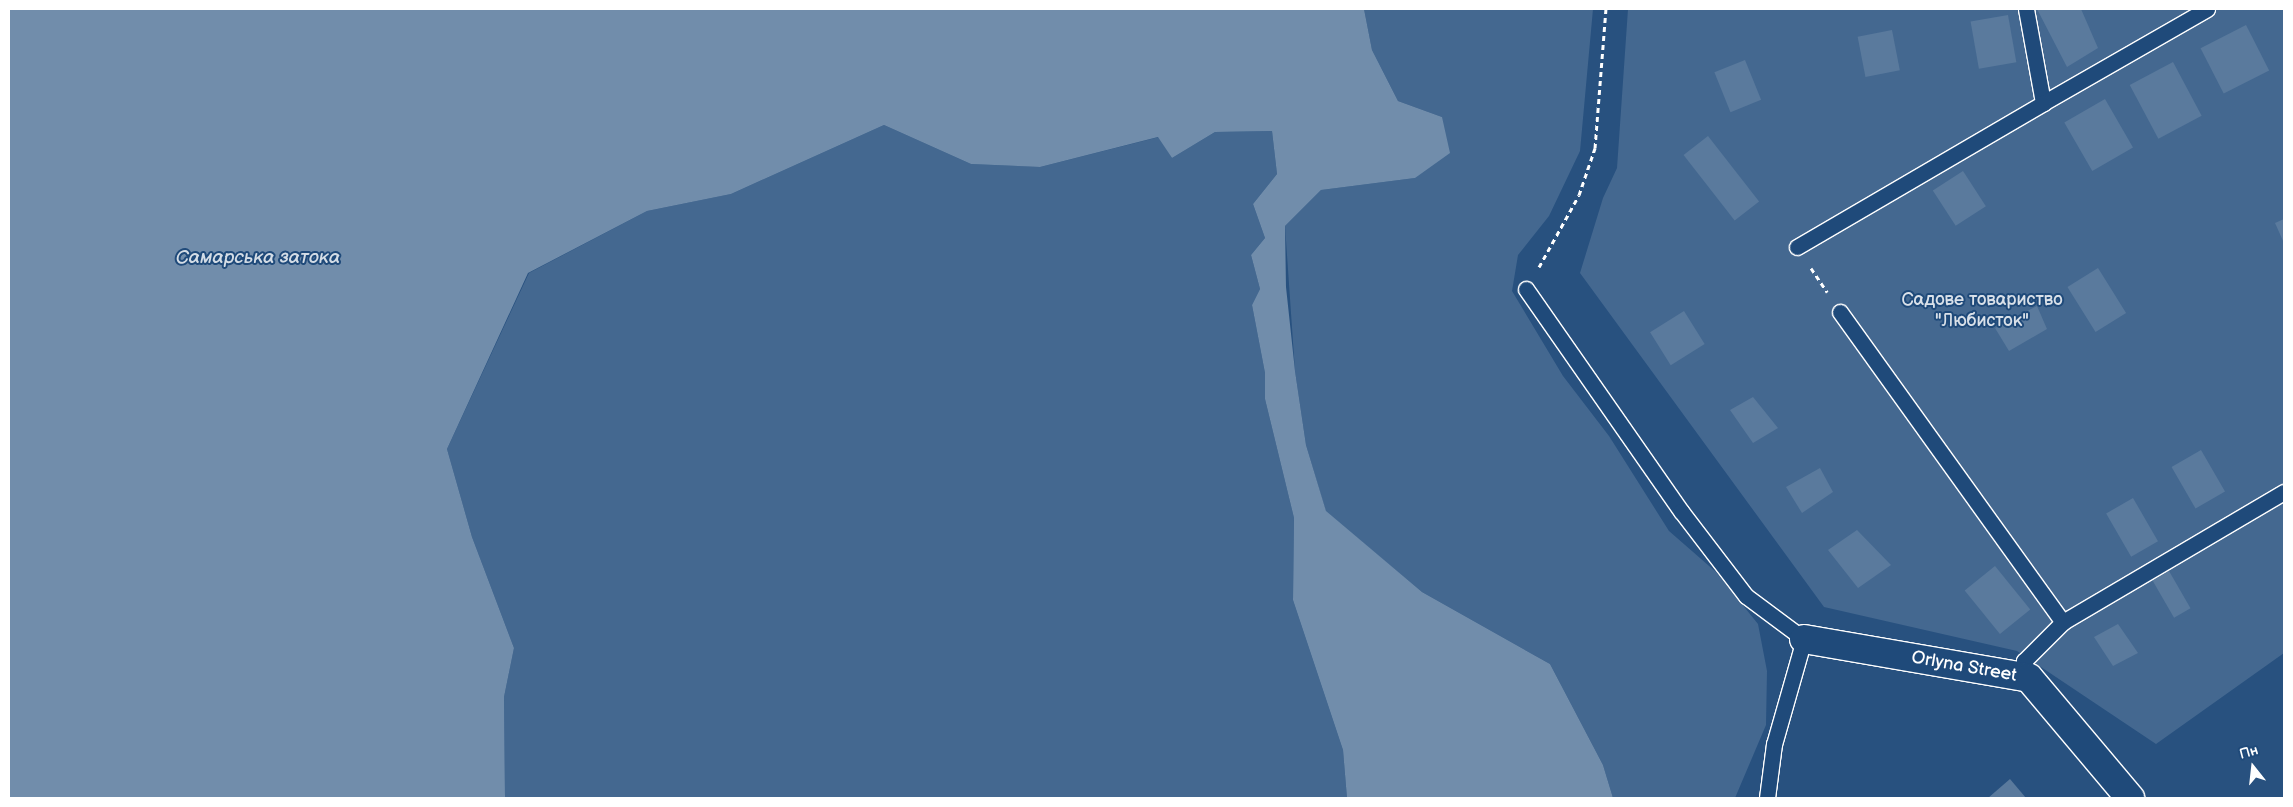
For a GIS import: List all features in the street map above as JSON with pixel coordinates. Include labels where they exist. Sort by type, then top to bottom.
[{"type":"street","name":"Orlyna Street","points":[[1804,639],[2029,678],[2130,798]]},
{"type":"lane","points":[[2026,9],[2043,103]]},
{"type":"lane","points":[[1798,247],[2207,9]]},
{"type":"lane","points":[[1526,289],[1681,512],[1746,596],[1804,639],[1774,744],[1767,798]]},
{"type":"lane","points":[[1840,312],[2063,622]]},
{"type":"lane","points":[[2029,678],[2024,661],[2063,622],[2284,492]]},
{"type":"path","points":[[1526,289],[1579,195],[1595,148],[1606,9]]},
{"type":"path","points":[[1798,247],[1840,312]]},
{"type":"green space","points":[[1364,9],[1593,9],[1580,151],[1549,216],[1518,255],[1512,291],[1563,376],[1609,436],[1669,531],[1716,572],[1758,624],[1767,671],[1766,725],[1735,798],[1613,798],[1603,765],[1550,664],[1422,592],[1326,512],[1306,445],[1295,371],[1285,226],[1321,190],[1415,178],[1442,117],[1398,101],[1372,50]]},
{"type":"green space","name":"Садове товариство \"Любисток\"","points":[[1628,9],[2284,9],[2284,653],[2156,744],[2017,651],[1824,607],[1580,273],[1603,198],[1617,168]]},
{"type":"green space","points":[[884,125],[971,164],[1040,167],[1159,137],[1172,158],[1215,132],[1272,131],[1277,174],[1253,204],[1265,238],[1251,255],[1260,289],[1252,305],[1265,373],[1265,399],[1294,518],[1293,600],[1343,750],[1347,798],[505,798],[504,697],[514,648],[472,537],[447,449],[529,273],[647,211],[731,194]]},
{"type":"water","name":"Самарська затока","points":[[9,9],[1364,9],[1372,50],[1398,101],[1442,117],[1450,153],[1415,178],[1321,190],[1285,226],[1286,287],[1295,371],[1306,445],[1326,511],[1422,592],[1550,664],[1603,765],[1613,798],[1347,798],[1343,750],[1293,600],[1294,518],[1265,399],[1265,373],[1252,305],[1260,289],[1251,255],[1265,238],[1253,204],[1277,174],[1272,131],[1215,132],[1172,158],[1158,137],[1040,167],[971,164],[884,125],[731,194],[647,211],[528,273],[447,449],[472,537],[514,648],[504,697],[505,798],[9,798]]},
{"type":"building","points":[[2037,9],[2081,9],[2098,48],[2067,67]]},
{"type":"building","points":[[2008,15],[2016,62],[1979,69],[1971,22]]},
{"type":"building","points":[[2246,25],[2269,70],[2224,94],[2201,48]]},
{"type":"building","points":[[1892,30],[1900,70],[1865,77],[1858,37]]},
{"type":"building","points":[[1745,60],[1761,100],[1731,112],[1714,72]]},
{"type":"building","points":[[2173,62],[2202,116],[2158,139],[2130,85]]},
{"type":"building","points":[[2105,99],[2133,147],[2092,171],[2064,122]]},
{"type":"building","points":[[1708,136],[1759,201],[1735,220],[1684,155]]},
{"type":"building","points":[[1963,171],[1986,206],[1956,226],[1933,191]]},
{"type":"building","points":[[2284,219],[2284,243],[2275,223]]},
{"type":"building","points":[[2098,268],[2126,313],[2096,332],[2067,287]]},
{"type":"building","points":[[2037,306],[2047,329],[2009,351],[1995,328]]},
{"type":"building","points":[[1684,311],[1705,344],[1671,365],[1650,332]]},
{"type":"building","points":[[1753,397],[1778,428],[1753,443],[1730,410]]},
{"type":"building","points":[[2201,450],[2225,492],[2196,509],[2172,467]]},
{"type":"building","points":[[1820,468],[1833,492],[1802,513],[1786,487]]},
{"type":"building","points":[[2133,498],[2158,541],[2131,557],[2106,514]]},
{"type":"building","points":[[1857,530],[1891,565],[1858,588],[1828,550]]},
{"type":"building","points":[[1995,566],[2030,610],[2000,634],[1965,591]]},
{"type":"building","points":[[2169,571],[2190,608],[2174,618],[2153,580]]},
{"type":"building","points":[[2118,624],[2138,653],[2113,666],[2094,637]]},
{"type":"building","points":[[2010,779],[2026,798],[1988,798]]}]
